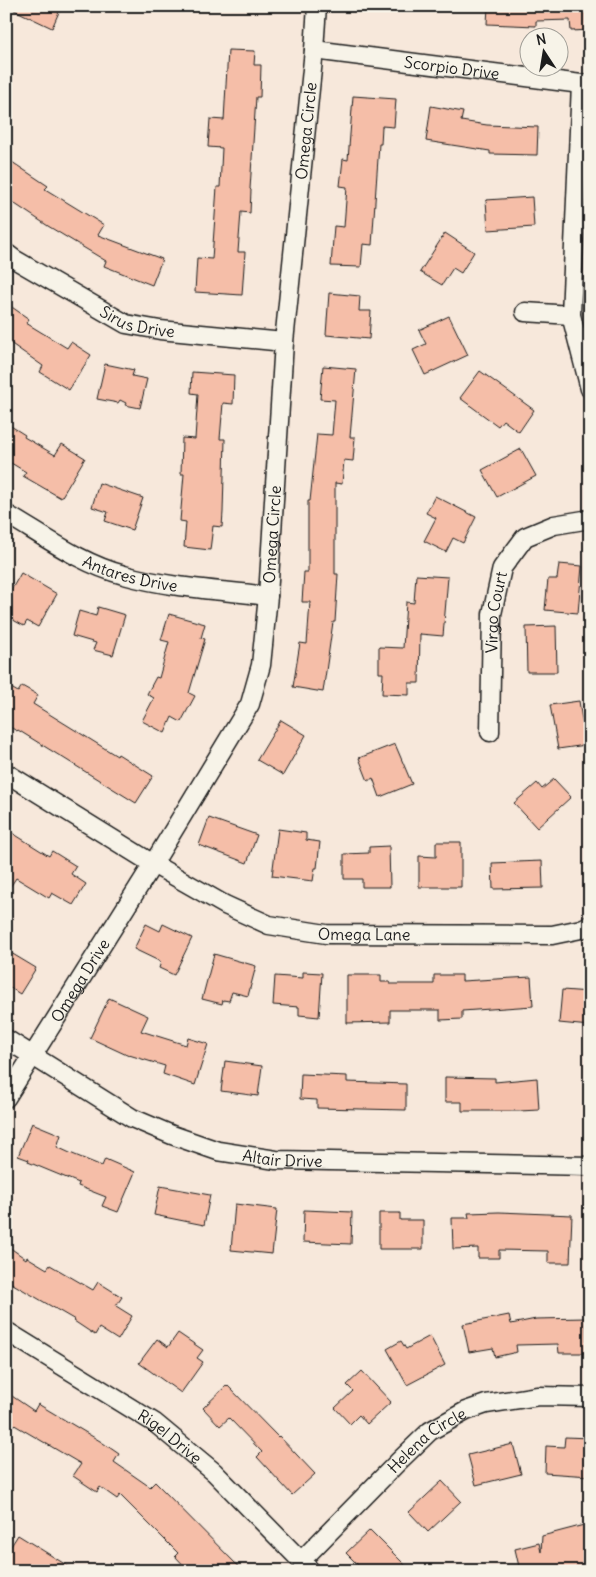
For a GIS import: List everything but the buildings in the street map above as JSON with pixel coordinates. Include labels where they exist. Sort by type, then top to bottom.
[{"type":"street","name":"Omega Circle","points":[[153,864],[250,704],[261,666],[268,596],[284,342],[317,6]]},
{"type":"street","name":"Scorpio Drive","points":[[314,50],[586,83]]},
{"type":"street","points":[[586,83],[571,315],[590,389]]},
{"type":"street","name":"Sirus Drive","points":[[6,253],[126,324],[160,330],[284,342]]},
{"type":"street","points":[[525,312],[571,315]]},
{"type":"street","name":"Antares Drive","points":[[6,514],[84,560],[124,575],[171,584],[268,596]]},
{"type":"street","name":"Virgo Court","points":[[490,732],[492,614],[502,568],[525,537],[554,525],[590,519]]},
{"type":"street","points":[[6,773],[153,864]]},
{"type":"street","name":"Omega Lane","points":[[153,864],[225,905],[269,925],[326,934],[552,935],[581,929],[590,925]]},
{"type":"street","name":"Omega Drive","points":[[6,1098],[153,864]]},
{"type":"street","name":"Altair Drive","points":[[6,1039],[132,1118],[172,1135],[218,1151],[276,1160],[590,1166]]},
{"type":"street","name":"Rigel Drive","points":[[6,1331],[155,1423],[214,1472],[306,1566]]},
{"type":"street","name":"Helena Circle","points":[[306,1566],[398,1462],[430,1431],[466,1411],[486,1404],[538,1396],[590,1397]]}]
